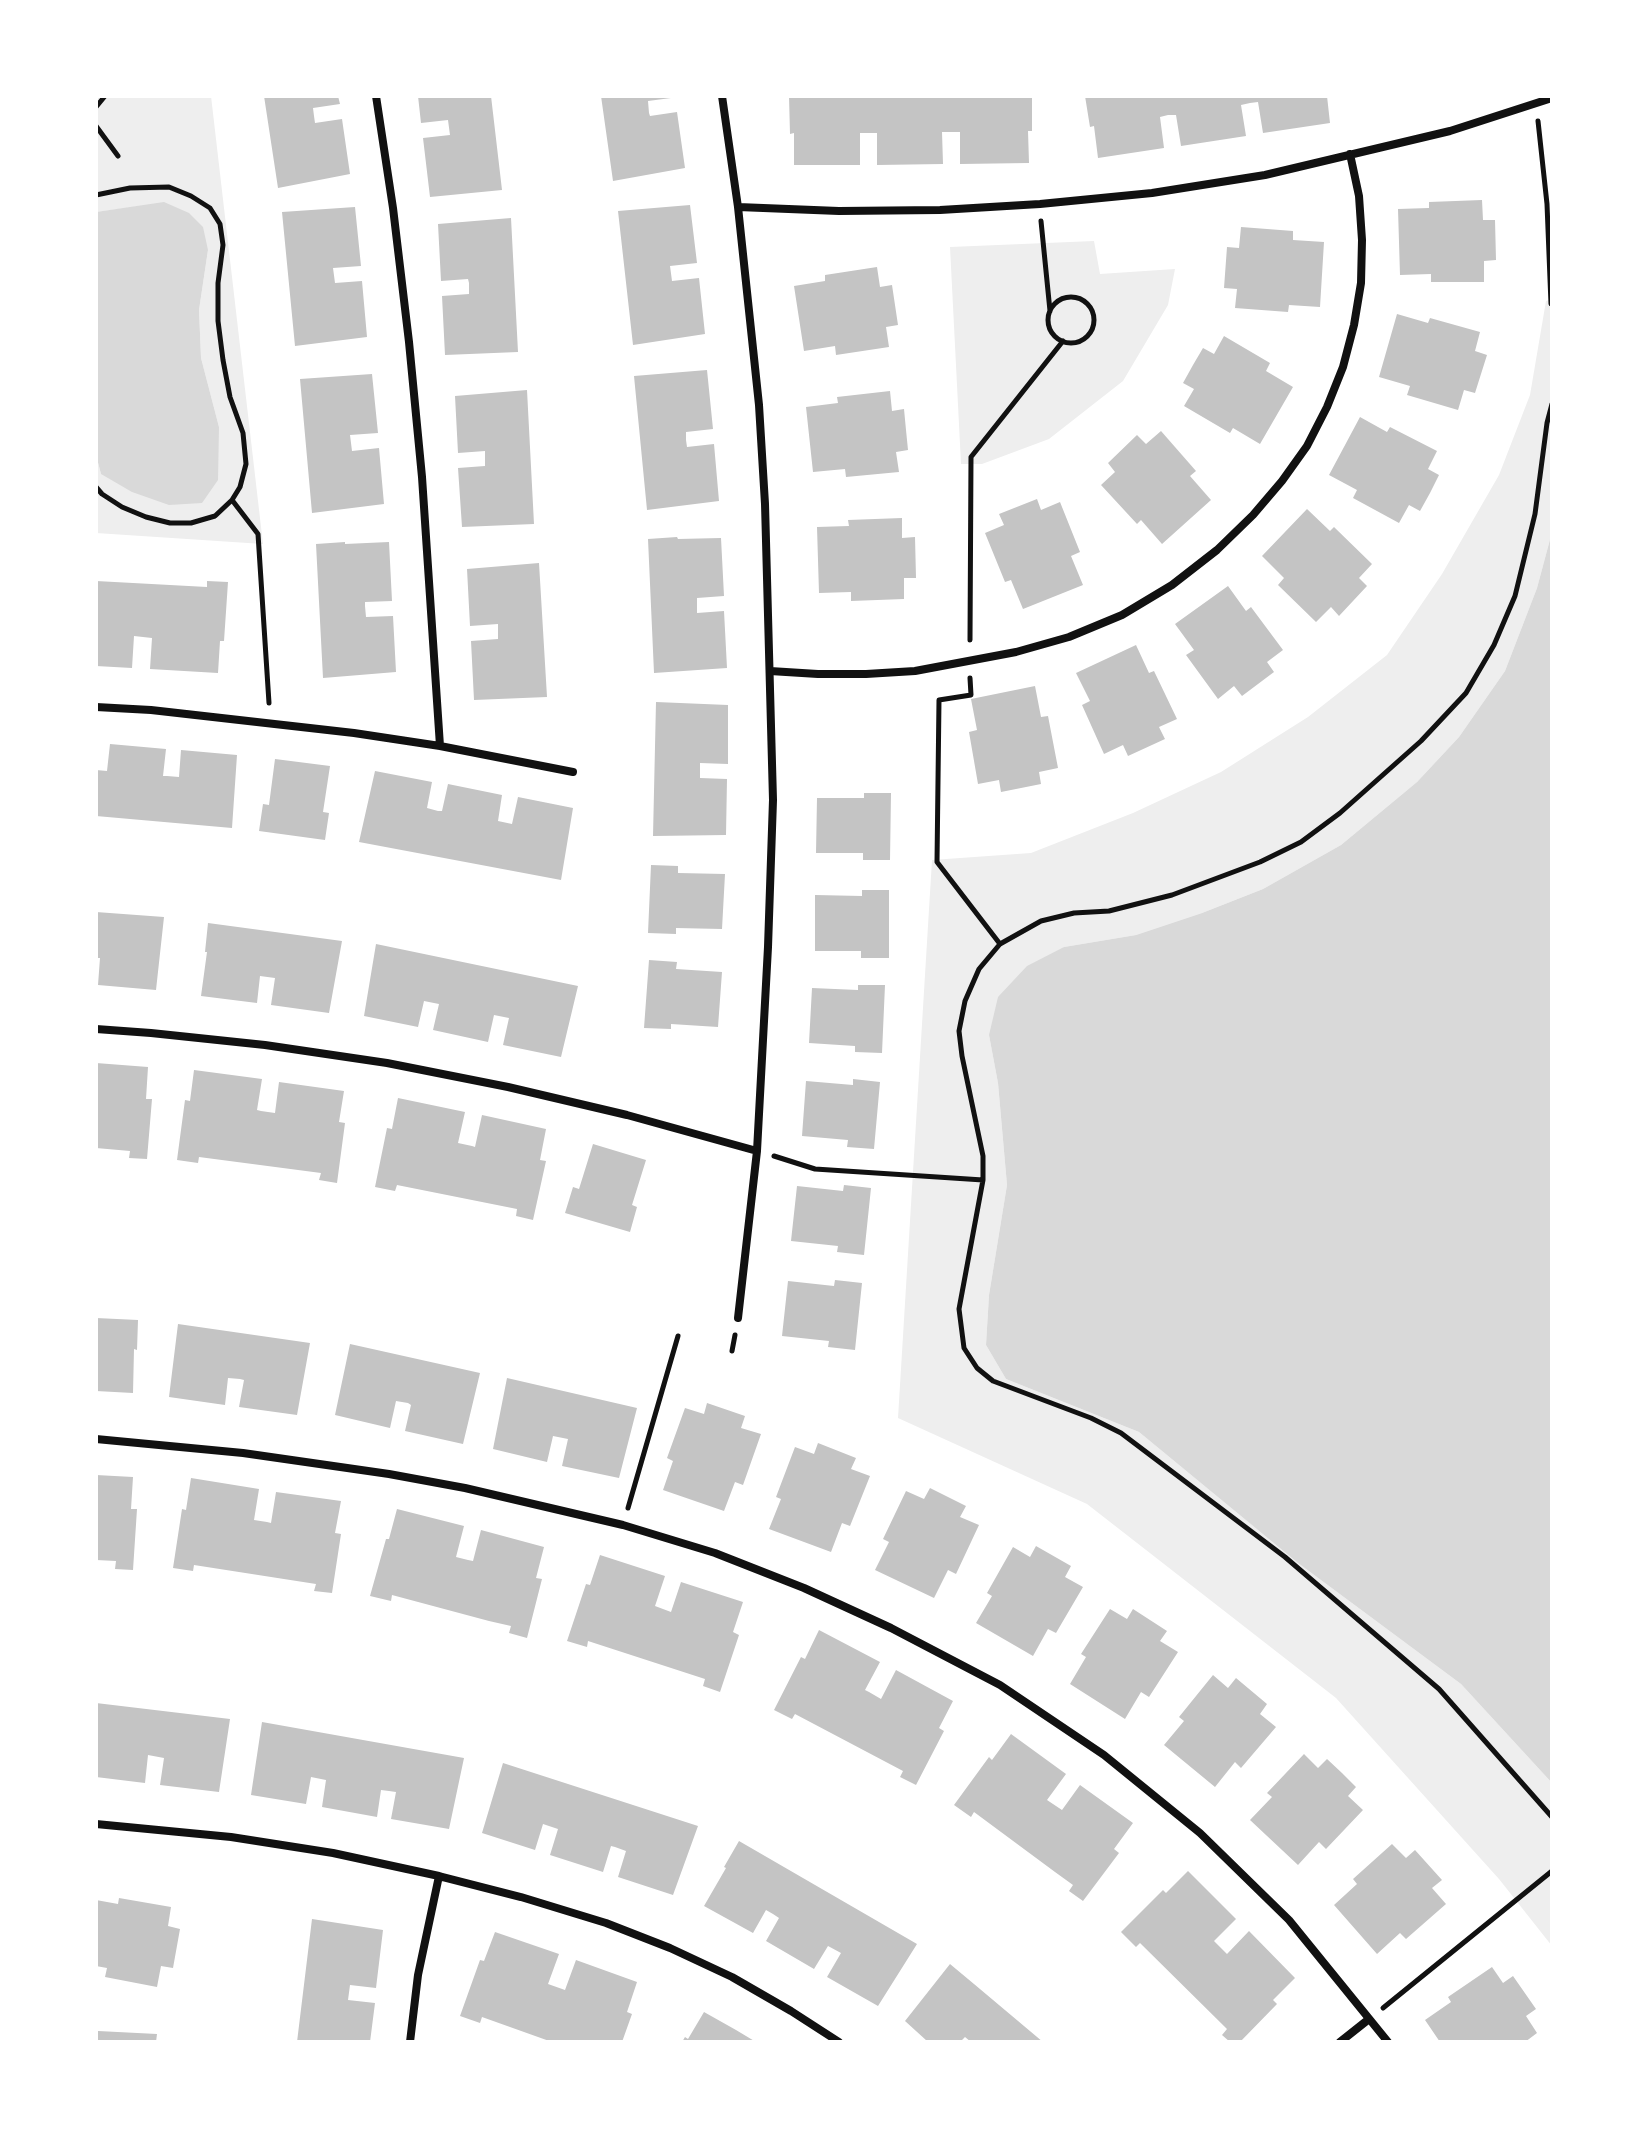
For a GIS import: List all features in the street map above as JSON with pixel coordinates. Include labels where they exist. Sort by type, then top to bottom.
[{"type":"street","points":[[376,96],[412,372],[440,746]]},
{"type":"street","points":[[722,96],[738,207],[760,419],[773,800],[757,1151],[738,1318]]},
{"type":"street","points":[[738,207],[839,211],[940,210],[1152,193],[1265,175],[1450,131],[1552,98]]},
{"type":"street","points":[[770,671],[818,674],[915,671],[1016,652],[1069,637],[1122,615],[1172,585],[1217,550],[1253,515],[1307,446],[1343,367],[1361,283],[1359,196],[1350,154]]},
{"type":"street","points":[[96,707],[270,722],[440,746],[573,772]]},
{"type":"street","points":[[96,1029],[265,1045],[387,1063],[627,1115],[757,1151]]},
{"type":"street","points":[[96,1439],[243,1453],[389,1474],[465,1488],[623,1525],[715,1553],[804,1588],[891,1628],[1000,1685],[1104,1755],[1200,1833],[1289,1920],[1388,2042]]},
{"type":"street","points":[[96,1824],[231,1837],[333,1853],[521,1897],[606,1923],[670,1948],[756,1991],[839,2042]]},
{"type":"street","points":[[410,2042],[418,1975],[439,1876]]},
{"type":"street","points":[[1340,2042],[1369,2019]]},
{"type":"path","points":[[96,107],[105,96]]},
{"type":"path","points":[[1536,104],[1547,204],[1551,304]]},
{"type":"path","points":[[96,126],[118,156]]},
{"type":"path","points":[[96,195],[130,188],[169,187],[210,208],[220,224],[223,245],[218,283],[218,321],[230,397],[245,446],[246,464],[240,487],[232,500],[215,516],[191,523],[170,523],[146,517],[99,496],[96,487]]},
{"type":"path","points":[[1040,204],[1050,329],[1055,337],[1073,343],[1082,341],[1094,325],[1090,307],[1074,297],[1064,298],[1050,311]]},
{"type":"path","points":[[1552,404],[1535,514],[1515,596],[1494,645],[1466,693],[1421,741],[1340,813],[1301,842],[1260,862],[1172,895],[1109,911],[1074,913],[1041,921],[1000,944],[979,969],[965,1001],[959,1031],[983,1156],[983,1180],[959,1309],[964,1348],[977,1368],[993,1381],[1091,1418],[1121,1433],[1285,1557],[1439,1689],[1552,1817]]},
{"type":"path","points":[[232,500],[258,534],[270,722]]},
{"type":"path","points":[[757,1151],[815,1169],[983,1180]]},
{"type":"path","points":[[623,1525],[678,1336]]},
{"type":"path","points":[[1369,2019],[1552,1871]]},
{"type":"shaded area","points":[[96,96],[211,96],[263,544],[96,533],[96,455],[101,474],[219,427],[201,358],[199,310],[208,250],[164,203],[96,212]]},
{"type":"shaded area","points":[[164,202],[189,213],[203,227],[208,250],[199,310],[201,358],[219,427],[218,480],[202,503],[169,505],[132,492],[101,474],[96,455],[96,212]]},
{"type":"shaded area","points":[[1094,241],[1100,274],[1175,269],[1168,305],[1123,381],[1049,439],[982,464],[961,464],[950,247]]},
{"type":"shaded area","points":[[1552,299],[1552,532],[1537,588],[1505,671],[1459,737],[1417,782],[1341,845],[1263,889],[1136,935],[1064,947],[989,1035],[998,1083],[1007,1185],[989,1295],[986,1345],[1006,1379],[1139,1432],[1298,1563],[1461,1684],[1552,1783],[1552,1946],[1499,1879],[1336,1698],[1087,1504],[898,1418],[932,860],[1031,853],[1133,813],[1221,772],[1308,717],[1387,655],[1442,574],[1499,475],[1530,395],[1546,301]]},
{"type":"shaded area","points":[[1552,532],[1552,1783],[1461,1684],[1298,1563],[1139,1432],[1006,1379],[986,1345],[989,1295],[1007,1185],[998,1083],[989,1035],[998,997],[1027,966],[1064,947],[1136,935],[1263,889],[1341,845],[1417,782],[1459,737],[1505,671],[1537,588]]},
{"type":"building","points":[[264,96],[338,96],[340,104],[313,108],[315,123],[342,119],[350,174],[278,188]]},
{"type":"building","points":[[418,96],[491,96],[502,190],[430,197],[423,138],[450,135],[448,120],[421,123]]},
{"type":"building","points":[[601,96],[671,96],[648,101],[649,113],[650,116],[677,112],[685,168],[613,181]]},
{"type":"building","points":[[789,96],[1032,96],[1032,131],[1028,131],[1029,163],[960,164],[960,132],[942,132],[943,164],[877,165],[877,133],[860,133],[860,165],[794,165]]},
{"type":"building","points":[[1085,96],[1327,96],[1330,123],[1263,133],[1258,102],[1250,103],[1241,105],[1246,136],[1181,146],[1176,115],[1168,115],[1160,117],[1164,148],[1098,158],[1094,126],[1090,127]]},
{"type":"building","points":[[1482,200],[1483,220],[1495,220],[1496,260],[1484,261],[1484,282],[1431,282],[1431,274],[1400,275],[1398,209],[1429,208],[1429,202]]},
{"type":"building","points":[[690,205],[697,263],[670,266],[672,281],[699,278],[705,334],[633,345],[618,211]]},
{"type":"building","points":[[355,207],[361,266],[333,268],[335,283],[362,281],[367,337],[295,346],[282,212]]},
{"type":"building","points":[[511,218],[518,352],[445,355],[442,296],[469,294],[469,283],[468,279],[441,281],[438,224]]},
{"type":"building","points":[[1241,227],[1293,231],[1293,240],[1324,242],[1320,307],[1289,305],[1288,312],[1235,308],[1237,289],[1224,288],[1227,247],[1239,248]]},
{"type":"building","points":[[877,267],[880,287],[892,285],[898,325],[886,327],[889,347],[836,355],[835,346],[804,351],[794,286],[825,281],[825,275]]},
{"type":"building","points":[[1397,314],[1428,323],[1430,318],[1480,332],[1475,351],[1487,355],[1475,393],[1464,390],[1458,410],[1407,395],[1410,386],[1379,377]]},
{"type":"building","points":[[1224,336],[1270,363],[1266,371],[1293,387],[1260,444],[1233,428],[1230,433],[1184,406],[1194,389],[1183,383],[1193,365],[1203,348],[1214,354]]},
{"type":"building","points":[[707,370],[713,429],[686,432],[686,440],[687,447],[714,444],[719,501],[647,510],[634,376]]},
{"type":"building","points":[[372,374],[378,433],[350,435],[352,451],[379,448],[384,504],[312,513],[300,379]]},
{"type":"building","points":[[527,390],[534,524],[462,527],[458,468],[485,466],[485,451],[458,453],[455,396]]},
{"type":"building","points":[[890,391],[892,411],[904,409],[908,450],[896,452],[899,472],[846,477],[845,469],[813,472],[806,407],[838,403],[837,397]]},
{"type":"building","points":[[1360,417],[1387,432],[1390,427],[1437,451],[1428,469],[1439,475],[1430,493],[1420,511],[1409,505],[1399,523],[1353,498],[1357,490],[1329,475]]},
{"type":"building","points":[[1161,431],[1196,471],[1190,476],[1211,500],[1162,544],[1141,520],[1137,524],[1101,485],[1115,472],[1108,463],[1137,435],[1146,444]]},
{"type":"building","points":[[1037,499],[1041,510],[1060,502],[1080,552],[1071,556],[1083,585],[1023,609],[1011,580],[1005,582],[985,533],[1004,525],[999,514]]},
{"type":"building","points":[[1307,509],[1330,531],[1334,527],[1372,564],[1359,578],[1367,586],[1339,616],[1331,607],[1316,622],[1278,585],[1284,578],[1262,556]]},
{"type":"building","points":[[902,518],[902,538],[915,537],[916,578],[904,578],[904,599],[851,601],[851,592],[819,593],[817,527],[849,526],[848,520]]},
{"type":"building","points":[[721,538],[724,596],[697,598],[697,613],[724,611],[727,668],[654,673],[648,539]]},
{"type":"building","points":[[389,542],[392,601],[365,602],[365,606],[366,617],[393,616],[396,672],[323,678],[316,544]]},
{"type":"building","points":[[539,563],[547,697],[474,700],[471,641],[498,639],[498,624],[470,626],[467,569]]},
{"type":"building","points":[[96,581],[207,587],[207,581],[228,582],[224,641],[220,641],[218,673],[150,669],[152,638],[134,636],[132,668],[96,666]]},
{"type":"building","points":[[1228,586],[1246,611],[1251,607],[1283,650],[1267,662],[1274,672],[1242,696],[1234,686],[1218,699],[1186,655],[1194,650],[1175,624]]},
{"type":"building","points":[[1136,645],[1149,673],[1154,671],[1177,719],[1159,727],[1165,739],[1128,756],[1123,745],[1104,754],[1082,705],[1090,701],[1076,673]]},
{"type":"building","points":[[1035,686],[1041,717],[1048,716],[1058,768],[1039,772],[1041,784],[1001,792],[999,780],[978,784],[969,732],[977,730],[971,699]]},
{"type":"building","points":[[656,702],[728,705],[728,764],[700,763],[700,778],[727,779],[726,835],[653,836]]},
{"type":"building","points":[[110,744],[166,749],[163,776],[179,777],[181,750],[237,755],[232,828],[96,816],[96,770],[107,771]]},
{"type":"building","points":[[275,759],[330,766],[323,812],[329,813],[325,840],[259,831],[263,804],[269,805]]},
{"type":"building","points":[[375,771],[432,782],[427,808],[438,811],[442,811],[448,784],[502,795],[498,821],[512,824],[518,797],[573,808],[561,880],[359,842]]},
{"type":"building","points":[[864,793],[891,793],[890,860],[863,860],[863,853],[816,853],[817,798],[864,798]]},
{"type":"building","points":[[651,865],[678,866],[678,873],[725,874],[722,929],[676,928],[676,934],[648,933]]},
{"type":"building","points":[[862,890],[889,890],[889,958],[861,958],[861,951],[815,951],[815,895],[862,896]]},
{"type":"building","points":[[96,912],[164,917],[156,990],[98,985],[100,958],[96,958]]},
{"type":"building","points":[[208,923],[342,941],[329,1013],[271,1005],[275,978],[260,976],[257,1003],[201,996]]},
{"type":"building","points":[[376,944],[578,986],[561,1057],[503,1045],[509,1018],[494,1015],[488,1042],[433,1030],[439,1004],[424,1001],[418,1027],[364,1016]]},
{"type":"building","points":[[649,960],[677,962],[676,969],[722,972],[718,1027],[671,1024],[671,1029],[644,1028]]},
{"type":"building","points":[[858,985],[885,985],[882,1053],[855,1052],[855,1046],[809,1043],[812,988],[858,990]]},
{"type":"building","points":[[96,1063],[148,1067],[146,1099],[152,1099],[147,1159],[129,1158],[130,1151],[96,1148]]},
{"type":"building","points":[[194,1070],[262,1079],[257,1110],[275,1113],[279,1082],[344,1091],[339,1122],[345,1123],[337,1183],[319,1180],[321,1173],[199,1157],[198,1163],[177,1160],[185,1100],[190,1101]]},
{"type":"building","points":[[853,1079],[880,1082],[874,1149],[847,1147],[848,1140],[802,1136],[806,1081],[853,1085]]},
{"type":"building","points":[[398,1098],[465,1112],[458,1143],[475,1147],[482,1115],[546,1129],[540,1160],[546,1161],[533,1220],[516,1216],[517,1209],[397,1185],[395,1191],[375,1187],[387,1128],[392,1129]]},
{"type":"building","points":[[593,1144],[646,1160],[632,1205],[637,1207],[630,1232],[565,1213],[573,1187],[579,1189]]},
{"type":"building","points":[[844,1185],[871,1188],[864,1255],[837,1252],[838,1246],[791,1241],[797,1186],[843,1191]]},
{"type":"building","points":[[835,1280],[862,1283],[855,1350],[828,1347],[829,1341],[782,1336],[788,1281],[834,1286]]},
{"type":"building","points":[[96,1318],[138,1320],[133,1393],[96,1391]]},
{"type":"building","points":[[178,1324],[310,1343],[297,1415],[239,1407],[244,1380],[240,1379],[228,1378],[225,1405],[169,1397]]},
{"type":"building","points":[[350,1344],[480,1373],[463,1444],[405,1431],[411,1405],[408,1403],[396,1401],[390,1428],[335,1415]]},
{"type":"building","points":[[507,1378],[637,1408],[619,1478],[562,1466],[568,1439],[553,1436],[547,1462],[493,1449]]},
{"type":"building","points":[[707,1403],[745,1416],[741,1428],[761,1434],[743,1485],[735,1482],[724,1511],[663,1490],[673,1461],[667,1458],[685,1408],[704,1414]]},
{"type":"building","points":[[818,1443],[856,1458],[851,1469],[870,1476],[850,1526],[842,1523],[831,1552],[769,1529],[781,1499],[776,1497],[795,1447],[814,1454]]},
{"type":"building","points":[[96,1475],[133,1477],[131,1509],[137,1509],[133,1570],[115,1569],[116,1561],[96,1560]]},
{"type":"building","points":[[191,1478],[259,1489],[254,1520],[271,1523],[276,1492],[341,1501],[335,1533],[341,1534],[332,1593],[314,1591],[316,1584],[194,1565],[193,1571],[173,1568],[182,1509],[186,1510]]},
{"type":"building","points":[[930,1488],[966,1506],[960,1517],[979,1525],[956,1574],[948,1570],[934,1598],[875,1570],[889,1542],[883,1539],[906,1491],[924,1499]]},
{"type":"building","points":[[397,1509],[464,1526],[456,1557],[473,1561],[481,1530],[544,1547],[536,1578],[542,1579],[527,1638],[509,1633],[511,1626],[392,1595],[391,1601],[370,1596]]},
{"type":"building","points":[[1036,1546],[1071,1566],[1065,1577],[1083,1587],[1056,1633],[1048,1629],[1033,1656],[976,1623],[992,1596],[987,1593],[1013,1547],[1030,1557]]},
{"type":"building","points":[[600,1555],[665,1576],[655,1606],[671,1612],[681,1582],[743,1602],[733,1632],[739,1635],[720,1692],[703,1686],[705,1679],[588,1641],[587,1647],[567,1641],[586,1584],[590,1585]]},
{"type":"building","points":[[1110,1609],[1127,1619],[1133,1609],[1167,1631],[1160,1641],[1178,1652],[1149,1697],[1141,1692],[1125,1719],[1070,1684],[1086,1657],[1081,1654]]},
{"type":"building","points":[[819,1630],[880,1662],[865,1690],[881,1699],[896,1670],[953,1701],[939,1728],[944,1731],[916,1785],[900,1777],[903,1771],[795,1714],[792,1719],[774,1710],[801,1657],[805,1659]]},
{"type":"building","points":[[1213,1675],[1228,1688],[1236,1678],[1267,1704],[1260,1714],[1276,1727],[1241,1768],[1235,1762],[1215,1787],[1164,1745],[1184,1721],[1179,1717]]},
{"type":"building","points":[[96,1703],[230,1719],[219,1792],[160,1785],[164,1758],[148,1755],[145,1783],[96,1777]]},
{"type":"building","points":[[262,1722],[464,1758],[449,1829],[391,1819],[396,1792],[381,1790],[377,1817],[322,1807],[326,1780],[311,1777],[306,1804],[251,1795]]},
{"type":"building","points":[[1011,1734],[1066,1774],[1047,1800],[1062,1810],[1080,1785],[1133,1823],[1114,1849],[1119,1853],[1083,1901],[1069,1891],[1073,1885],[974,1812],[971,1817],[954,1805],[989,1757],[992,1760]]},
{"type":"building","points":[[1304,1754],[1318,1768],[1327,1759],[1342,1773],[1356,1787],[1348,1796],[1363,1810],[1326,1849],[1319,1842],[1298,1865],[1250,1820],[1272,1797],[1267,1793]]},
{"type":"building","points":[[503,1763],[698,1826],[673,1895],[618,1877],[626,1851],[615,1847],[611,1846],[603,1872],[550,1855],[558,1829],[543,1824],[535,1850],[482,1833]]},
{"type":"building","points":[[739,1841],[917,1944],[878,2006],[827,1977],[841,1953],[828,1946],[814,1969],[766,1941],[779,1918],[773,1914],[766,1910],[753,1933],[704,1906]]},
{"type":"building","points":[[1392,1844],[1406,1858],[1415,1850],[1442,1880],[1432,1888],[1446,1904],[1406,1939],[1400,1933],[1377,1954],[1334,1905],[1357,1884],[1353,1879]]},
{"type":"building","points":[[1188,1871],[1236,1919],[1214,1941],[1227,1954],[1249,1931],[1295,1978],[1273,2000],[1277,2004],[1240,2042],[1230,2042],[1222,2035],[1227,2029],[1140,1943],[1136,1947],[1121,1932],[1163,1890],[1166,1893]]},
{"type":"building","points":[[119,1898],[171,1907],[168,1926],[180,1929],[173,1968],[161,1966],[157,1987],[105,1977],[107,1968],[96,1966],[96,1900],[118,1904]]},
{"type":"building","points":[[312,1919],[383,1930],[376,1988],[350,1985],[348,2000],[375,2003],[370,2042],[297,2042]]},
{"type":"building","points":[[495,1932],[559,1954],[548,1984],[565,1990],[576,1960],[637,1982],[627,2012],[632,2014],[622,2042],[552,2042],[482,2017],[480,2023],[460,2016],[480,1960],[484,1961]]},
{"type":"building","points":[[950,1964],[1043,2042],[971,2042],[965,2037],[960,2042],[927,2041],[905,2021]]},
{"type":"building","points":[[1492,1967],[1503,1983],[1513,1976],[1536,2009],[1526,2016],[1537,2033],[1525,2042],[1440,2042],[1425,2020],[1451,2002],[1448,1997]]},
{"type":"building","points":[[704,2012],[756,2042],[682,2042],[685,2037],[688,2039]]},
{"type":"building","points":[[98,2031],[157,2034],[156,2042],[96,2042]]}]
